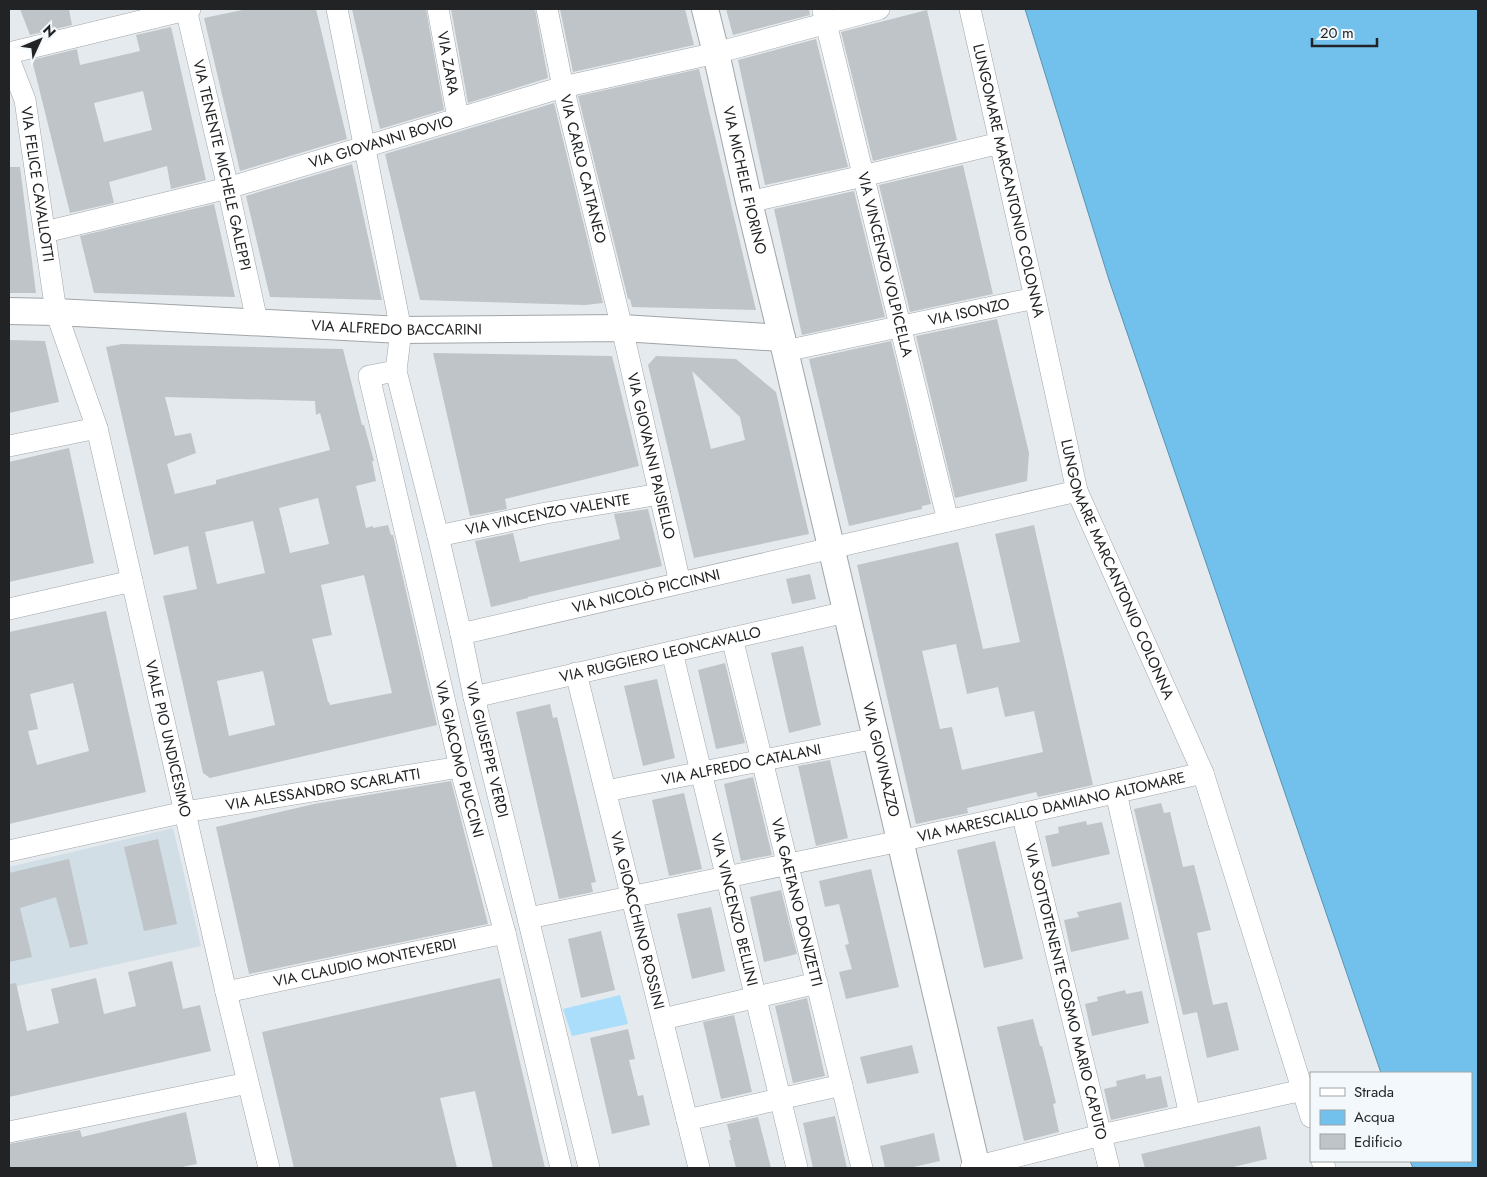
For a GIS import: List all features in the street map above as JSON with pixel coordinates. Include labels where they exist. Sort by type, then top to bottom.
[{"type":"street","points":[[9,53],[187,9]]},
{"type":"street","name":"VIA TENENTE MICHELE GALEPPI","points":[[187,9],[256,321]]},
{"type":"street","name":"VIA GIUSEPPE VERDI","points":[[337,9],[401,330],[396,372],[438,536],[474,696],[588,1168]]},
{"type":"street","name":"VIA ZARA","points":[[438,9],[458,118]]},
{"type":"street","name":"VIA CARLO CATTANEO","points":[[547,9],[563,87],[622,328]]},
{"type":"street","name":"VIA MICHELE FIORINO","points":[[705,9],[784,345]]},
{"type":"street","name":"VIA GIOVANNI BOVIO","points":[[45,232],[228,188],[563,87],[716,53],[824,16],[879,9]]},
{"type":"street","name":"LUNGOMARE MARCANTONIO COLONNA","points":[[970,9],[1077,490],[1203,773],[1310,1114]]},
{"type":"street","name":"VIA VINCENZO VOLPICELLA","points":[[824,16],[948,521]]},
{"type":"street","name":"VIA FELICE CAVALLOTTI","points":[[9,59],[45,232],[56,312]]},
{"type":"street","points":[[749,202],[1000,143]]},
{"type":"street","name":"VIA ISONZO","points":[[784,345],[901,326],[1035,298]]},
{"type":"street","name":"VIA ALFREDO BACCARINI","points":[[9,311],[256,321],[401,330],[622,328],[784,345]]},
{"type":"street","name":"VIALE PIO UNDICESIMO","points":[[56,312],[97,428],[226,992],[269,1168]]},
{"type":"street","name":"VIA GIOVANNI PAISIELLO","points":[[622,328],[680,583]]},
{"type":"street","name":"VIA GIOVINAZZO","points":[[784,345],[975,1168]]},
{"type":"street","name":"VIA GIACOMO PUCCINI","points":[[396,372],[370,376],[460,767],[505,933],[560,1168]]},
{"type":"street","points":[[9,446],[97,428]]},
{"type":"street","name":"VIA NICOLÒ PICCINNI","points":[[461,634],[1077,490]]},
{"type":"street","name":"VIA VINCENZO VALENTE","points":[[438,536],[546,513],[660,494]]},
{"type":"street","points":[[9,609],[132,581]]},
{"type":"street","name":"VIA RUGGIERO LEONCAVALLO","points":[[474,696],[846,612]]},
{"type":"street","name":"VIA GAETANO DONIZETTI","points":[[732,638],[862,1168]]},
{"type":"street","name":"VIA VINCENZO BELLINI","points":[[672,652],[797,1168]]},
{"type":"street","name":"VIA GIOACCHINO ROSSINI","points":[[576,673],[699,1168]]},
{"type":"street","name":"VIA ALFREDO CATALANI","points":[[606,791],[876,738]]},
{"type":"street","name":"VIA ALESSANDRO SCARLATTI","points":[[9,851],[185,812],[460,767]]},
{"type":"street","name":"VIA MARESCIALLO DAMIANO ALTOMARE","points":[[529,918],[900,841],[1203,773]]},
{"type":"street","points":[[1116,793],[1190,1115]]},
{"type":"street","name":"VIA SOTTOTENENTE COSMO MARIO CAPUTO","points":[[1022,813],[1109,1168]]},
{"type":"street","name":"VIA CLAUDIO MONTEVERDI","points":[[226,992],[505,933]]},
{"type":"street","points":[[663,1019],[817,983]]},
{"type":"street","points":[[9,1132],[248,1083]]},
{"type":"street","points":[[687,1120],[842,1085]]},
{"type":"street","points":[[975,1168],[1101,1135],[1303,1090]]},
{"type":"shaded area","points":[[173,828],[201,946],[9,988],[9,867]]},
{"type":"shaded area","points":[[620,995],[628,1024],[572,1036],[563,1009]]},
{"type":"water","points":[[1025,9],[1478,9],[1478,1168],[1413,1168],[1410,1162],[1472,1162],[1472,1072],[1381,1072],[1109,280]]},
{"type":"building","points":[[20,9],[69,9],[72,25],[30,35]]},
{"type":"building","points":[[247,9],[316,9],[347,139],[240,171],[204,18]]},
{"type":"building","points":[[352,9],[426,9],[444,110],[380,129]]},
{"type":"building","points":[[451,9],[535,9],[548,78],[468,103]]},
{"type":"building","points":[[560,9],[685,9],[694,45],[573,72]]},
{"type":"building","points":[[726,9],[809,9],[810,15],[733,35]]},
{"type":"building","points":[[927,10],[957,140],[873,161],[841,32]]},
{"type":"building","points":[[171,27],[206,180],[171,189],[167,166],[109,182],[114,203],[70,213],[32,60],[77,49],[80,65],[140,51],[136,35]],"holes":[[[143,91],[152,130],[104,142],[94,103]]]},
{"type":"building","points":[[816,39],[848,167],[765,185],[738,60]]},
{"type":"building","points":[[699,69],[756,310],[632,307],[630,299],[628,299],[578,96]]},
{"type":"building","points":[[554,103],[603,303],[585,305],[420,300],[385,154]]},
{"type":"building","points":[[352,164],[382,300],[270,297],[246,196]]},
{"type":"building","points":[[963,165],[993,294],[910,312],[879,185]]},
{"type":"building","points":[[9,167],[20,167],[36,293],[9,293]]},
{"type":"building","points":[[854,191],[885,317],[802,335],[774,209]]},
{"type":"building","points":[[214,204],[235,297],[94,293],[80,236]]},
{"type":"building","points":[[997,319],[1029,453],[1027,481],[955,498],[916,336]]},
{"type":"building","points":[[9,340],[45,341],[59,402],[9,413]]},
{"type":"building","points":[[891,341],[931,504],[922,506],[922,509],[849,526],[809,359]]},
{"type":"building","points":[[122,344],[343,349],[362,425],[364,425],[374,461],[372,461],[376,481],[356,486],[366,528],[388,525],[391,535],[393,535],[437,725],[210,778],[203,773],[163,596],[197,589],[188,546],[154,555],[106,347]],"holes":[[[165,397],[315,401],[316,415],[320,413],[330,450],[216,480],[216,484],[175,494],[167,464],[196,453],[191,433],[175,436]],[[318,498],[329,544],[290,553],[279,508]],[[253,521],[265,573],[217,584],[205,532]],[[364,575],[392,693],[330,705],[312,639],[332,635],[321,585]],[[263,671],[275,725],[229,736],[217,681]]]},
{"type":"building","points":[[433,353],[612,356],[639,466],[505,499],[507,509],[470,516]]},
{"type":"building","points":[[656,356],[736,359],[776,392],[809,534],[694,558],[648,365]],"holes":[[[692,371],[740,417],[745,440],[711,449]]]},
{"type":"building","points":[[69,448],[94,563],[9,582],[9,462]]},
{"type":"building","points":[[648,509],[662,566],[491,607],[475,541],[513,533],[520,562],[620,539],[614,514]]},
{"type":"building","points":[[1034,525],[1093,785],[1038,797],[1036,792],[967,808],[968,813],[916,824],[857,565],[958,542],[983,649],[1020,642],[995,534]],"holes":[[[956,644],[967,694],[998,687],[1005,717],[1034,711],[1043,752],[962,770],[952,727],[940,729],[922,651]]]},
{"type":"building","points":[[810,574],[816,599],[792,604],[786,579]]},
{"type":"building","points":[[106,611],[146,792],[9,824],[9,632]],"holes":[[[73,683],[89,751],[37,765],[28,731],[38,729],[30,694]]]},
{"type":"building","points":[[803,646],[821,725],[789,733],[771,653]]},
{"type":"building","points":[[725,663],[745,743],[716,749],[698,670]]},
{"type":"building","points":[[657,679],[675,758],[643,766],[624,686]]},
{"type":"building","points":[[550,704],[553,718],[557,717],[596,882],[591,883],[593,892],[559,899],[516,712]]},
{"type":"building","points":[[830,760],[848,838],[816,846],[798,766]]},
{"type":"building","points":[[753,777],[772,855],[741,861],[724,784]]},
{"type":"building","points":[[451,781],[488,924],[249,974],[216,827],[314,804]]},
{"type":"building","points":[[684,793],[702,869],[669,876],[652,800]]},
{"type":"building","points":[[1161,803],[1164,813],[1170,812],[1183,867],[1194,865],[1211,930],[1197,933],[1213,1005],[1227,1002],[1239,1050],[1207,1058],[1197,1012],[1183,1015],[1134,809]]},
{"type":"building","points":[[1086,821],[1087,825],[1102,822],[1110,854],[1052,867],[1045,836],[1059,833],[1058,827]]},
{"type":"building","points":[[158,839],[177,924],[144,931],[124,847]]},
{"type":"building","points":[[995,841],[1023,959],[984,968],[957,850]]},
{"type":"building","points":[[69,859],[88,944],[70,948],[56,897],[20,908],[32,957],[9,962],[9,873]]},
{"type":"building","points":[[871,869],[899,987],[846,999],[839,972],[852,969],[845,945],[849,944],[839,904],[825,907],[819,881]]},
{"type":"building","points":[[781,890],[797,954],[764,962],[750,897]]},
{"type":"building","points":[[1121,902],[1129,939],[1071,952],[1064,920],[1079,917],[1077,912]]},
{"type":"building","points":[[711,907],[725,971],[692,979],[677,914]]},
{"type":"building","points":[[601,931],[615,990],[581,998],[568,939]]},
{"type":"building","points":[[172,961],[183,1009],[200,1005],[211,1051],[9,1097],[9,984],[16,983],[27,1031],[59,1023],[51,989],[96,978],[104,1014],[136,1006],[128,972]]},
{"type":"building","points":[[500,978],[545,1168],[493,1168],[475,1091],[440,1098],[457,1168],[294,1168],[262,1032]]},
{"type":"building","points":[[1125,990],[1126,994],[1142,991],[1149,1023],[1092,1036],[1085,1004],[1098,1001],[1097,997]]},
{"type":"building","points":[[807,998],[825,1076],[793,1083],[775,1006]]},
{"type":"building","points":[[734,1015],[752,1092],[721,1099],[703,1022]]},
{"type":"building","points":[[1033,1019],[1040,1046],[1042,1046],[1056,1103],[1053,1104],[1059,1132],[1024,1141],[997,1027]]},
{"type":"building","points":[[628,1029],[635,1059],[629,1060],[638,1096],[643,1095],[650,1125],[612,1134],[590,1038]]},
{"type":"building","points":[[912,1045],[919,1073],[867,1084],[860,1057]]},
{"type":"building","points":[[1145,1074],[1146,1079],[1161,1076],[1168,1107],[1111,1120],[1104,1089],[1117,1086],[1116,1081]]},
{"type":"building","points":[[186,1112],[197,1164],[177,1168],[9,1168],[9,1144],[80,1130],[82,1137]]},
{"type":"building","points":[[835,1116],[847,1168],[813,1168],[803,1123]]},
{"type":"building","points":[[758,1117],[771,1168],[736,1168],[727,1124]]},
{"type":"building","points":[[1260,1126],[1267,1159],[1229,1168],[1145,1168],[1141,1154]]},
{"type":"building","points":[[934,1133],[940,1161],[909,1168],[885,1168],[880,1146]]}]
